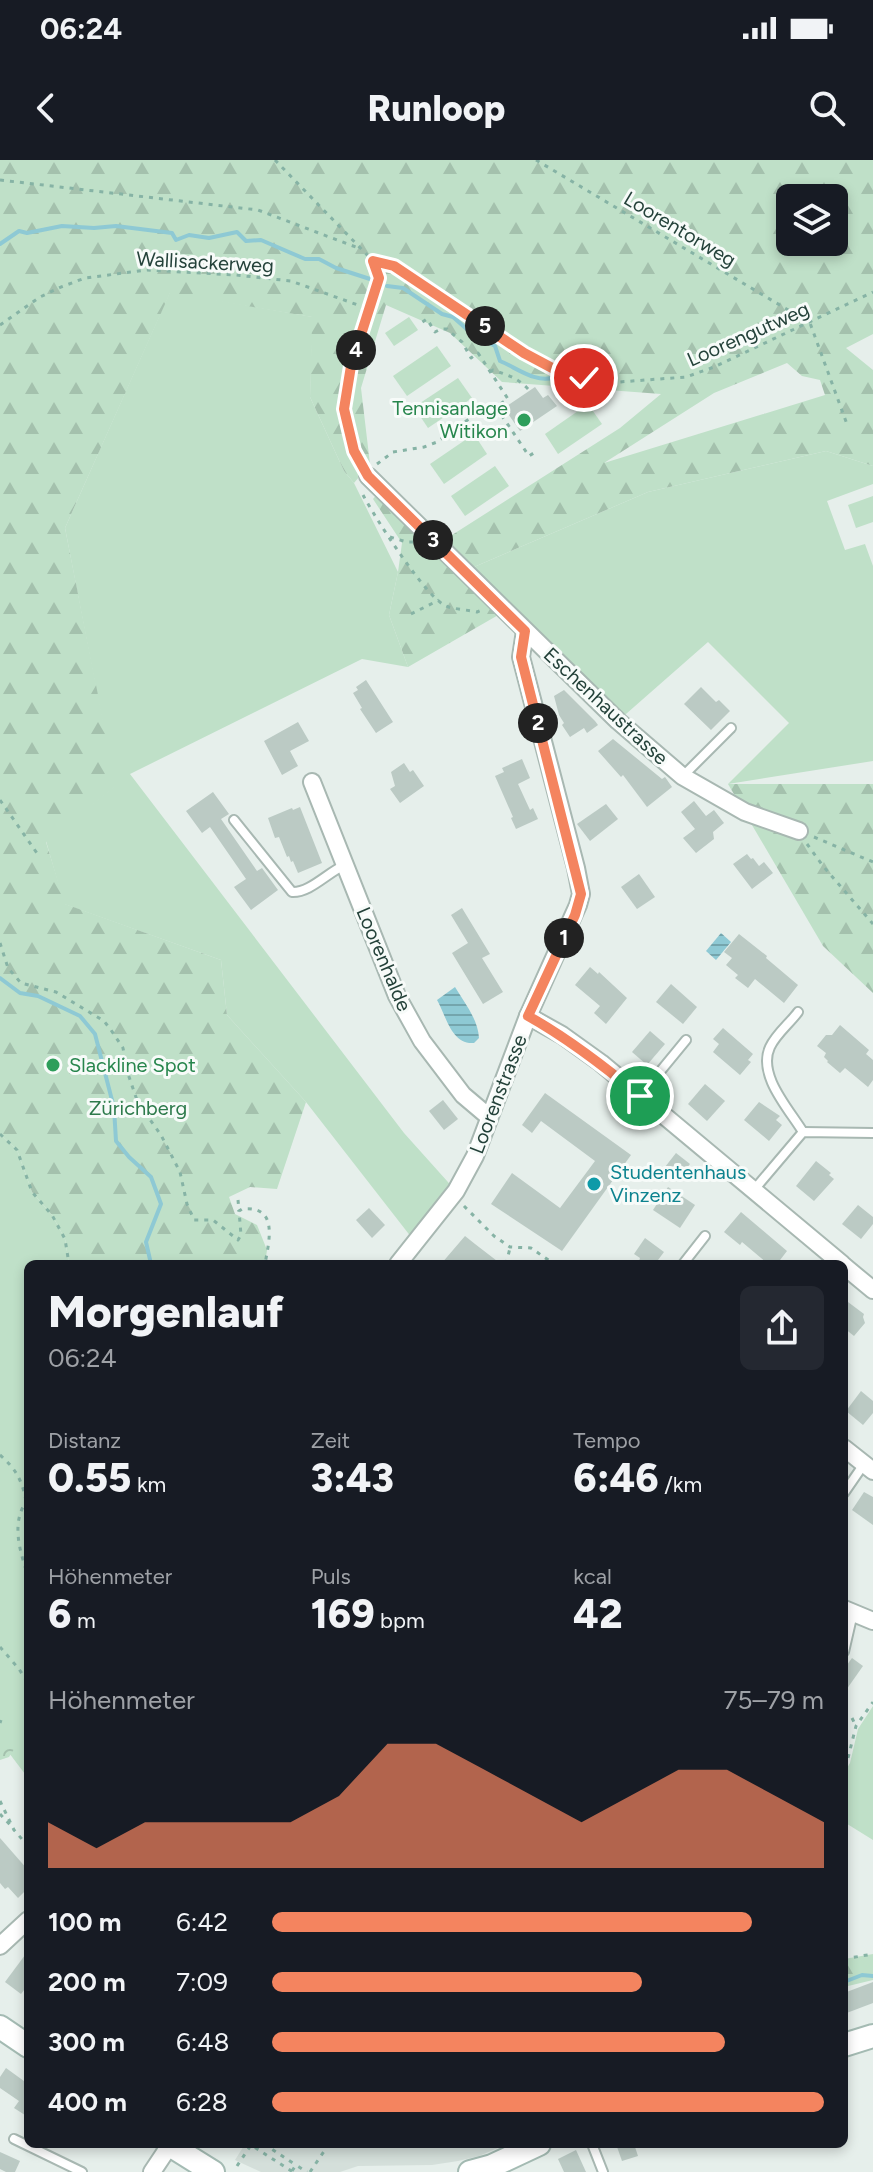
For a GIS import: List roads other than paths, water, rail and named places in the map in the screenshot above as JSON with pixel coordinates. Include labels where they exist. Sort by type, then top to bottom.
[{"type":"street","name":"Eschenhaustrasse","points":[[368,476],[618,721],[682,776],[745,812],[799,831]]},
{"type":"street","name":"Loorenstrasse","points":[[401,1260],[451,1196],[475,1156],[528,1016],[575,915],[581,894],[521,657],[525,631]]},
{"type":"street","name":"Loorenhalde","points":[[312,782],[397,996],[422,1041],[463,1095],[489,1117]]},
{"type":"street","points":[[528,1016],[562,1035],[601,1063],[837,1260]]},
{"type":"street","points":[[848,1269],[873,1290]]},
{"type":"street","points":[[848,1451],[868,1468]]},
{"type":"street","points":[[849,1611],[873,1621]]},
{"type":"street","points":[[0,1946],[24,1924]]},
{"type":"street","points":[[0,2027],[24,2043]]},
{"type":"street","points":[[848,2044],[873,2036]]},
{"type":"street","points":[[152,2172],[167,2148]]},
{"type":"street","points":[[174,2148],[213,2172]]},
{"type":"street","points":[[470,2172],[492,2166],[530,2148]]},
{"type":"lane","points":[[682,776],[731,728]]},
{"type":"lane","points":[[234,820],[292,892],[304,890],[345,865]]},
{"type":"lane","points":[[798,1012],[770,1047],[767,1067],[774,1085],[803,1132]]},
{"type":"lane","points":[[640,1096],[686,1040]]},
{"type":"lane","points":[[803,1132],[873,1133]]},
{"type":"lane","points":[[753,1191],[803,1132]]},
{"type":"lane","points":[[686,1260],[705,1236]]},
{"type":"lane","points":[[848,1489],[868,1468]]},
{"type":"lane","points":[[14,2139],[24,2144]]},
{"type":"lane","points":[[33,2148],[82,2172]]},
{"type":"lane","points":[[594,2148],[603,2172]]},
{"type":"water","points":[[721,933],[731,942],[716,960],[706,951]]},
{"type":"water","points":[[455,987],[476,1024],[479,1038],[474,1043],[466,1042],[455,1034],[437,1000]]},
{"type":"waterway","points":[[0,244],[19,231],[27,233],[62,226],[116,226],[172,233],[176,240],[189,235],[209,238],[237,232],[246,241],[261,240],[305,259],[319,259],[370,279]]},
{"type":"waterway","points":[[387,286],[403,288],[442,314],[453,317],[470,332],[495,346],[500,361],[534,377],[555,377]]},
{"type":"waterway","points":[[0,978],[20,993],[38,996],[80,1016],[95,1034],[114,1108],[116,1141],[151,1177],[161,1204],[146,1242],[150,1260]]},
{"type":"waterway","points":[[848,1980],[862,1975],[873,1976]]},
{"type":"place","name":"Tennisanlage Witikon","points":[[524,420]]},
{"type":"place","name":"Slackline Spot","points":[[53,1065]]},
{"type":"place","name":"Studentenhaus Vinzenz","points":[[594,1184]]},
{"type":"park label","name":"Zürichberg","points":[[138,1108]]}]
